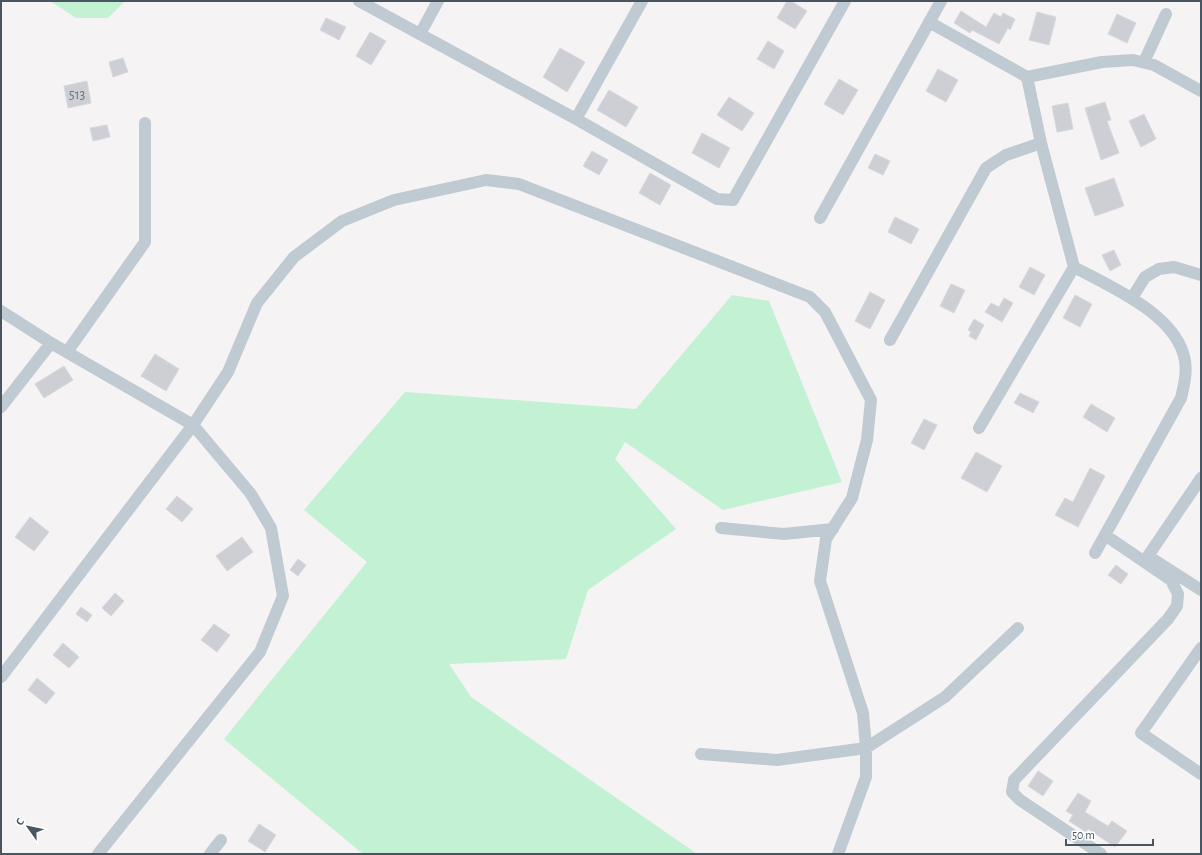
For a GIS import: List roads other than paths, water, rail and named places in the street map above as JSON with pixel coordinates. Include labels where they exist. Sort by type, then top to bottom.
[{"type":"street","points":[[359,1],[576,119],[717,199],[733,200],[845,1]]},
{"type":"street","points":[[420,34],[438,1]]},
{"type":"street","points":[[576,119],[642,1]]},
{"type":"street","points":[[820,218],[941,1]]},
{"type":"street","points":[[1144,62],[1166,14]]},
{"type":"street","points":[[929,22],[1027,77],[1102,62],[1132,60],[1154,65],[1201,91]]},
{"type":"street","points":[[979,428],[1074,267],[1041,143],[1027,77]]},
{"type":"street","points":[[68,352],[145,242],[145,123]]},
{"type":"street","points":[[890,340],[986,168],[1006,156],[1041,143]]},
{"type":"street","points":[[1,677],[193,425],[228,372],[257,303],[294,257],[342,220],[394,200],[486,180],[519,184],[810,297],[825,312],[871,400],[867,440],[852,498],[826,539],[820,581],[863,713],[866,748],[866,778],[838,854]]},
{"type":"street","points":[[1074,267],[1132,298],[1163,322],[1177,339],[1185,360],[1186,380],[1181,398],[1095,553]]},
{"type":"street","points":[[1132,298],[1145,277],[1159,269],[1174,267],[1201,275]]},
{"type":"street","points":[[1,311],[51,343],[193,425],[251,494],[271,528],[283,596],[260,652],[98,854]]},
{"type":"street","points":[[1,406],[51,343]]},
{"type":"street","points":[[1201,478],[1148,556],[1201,590]]},
{"type":"street","points":[[721,528],[784,534],[833,529]]},
{"type":"street","points":[[1101,854],[1020,800],[1012,792],[1014,780],[1168,619],[1177,606],[1178,594],[1172,580],[1105,535]]},
{"type":"street","points":[[701,754],[777,760],[866,748],[945,697],[1018,628]]},
{"type":"street","points":[[1201,648],[1141,733],[1201,774]]},
{"type":"street","points":[[210,854],[221,840]]}]
